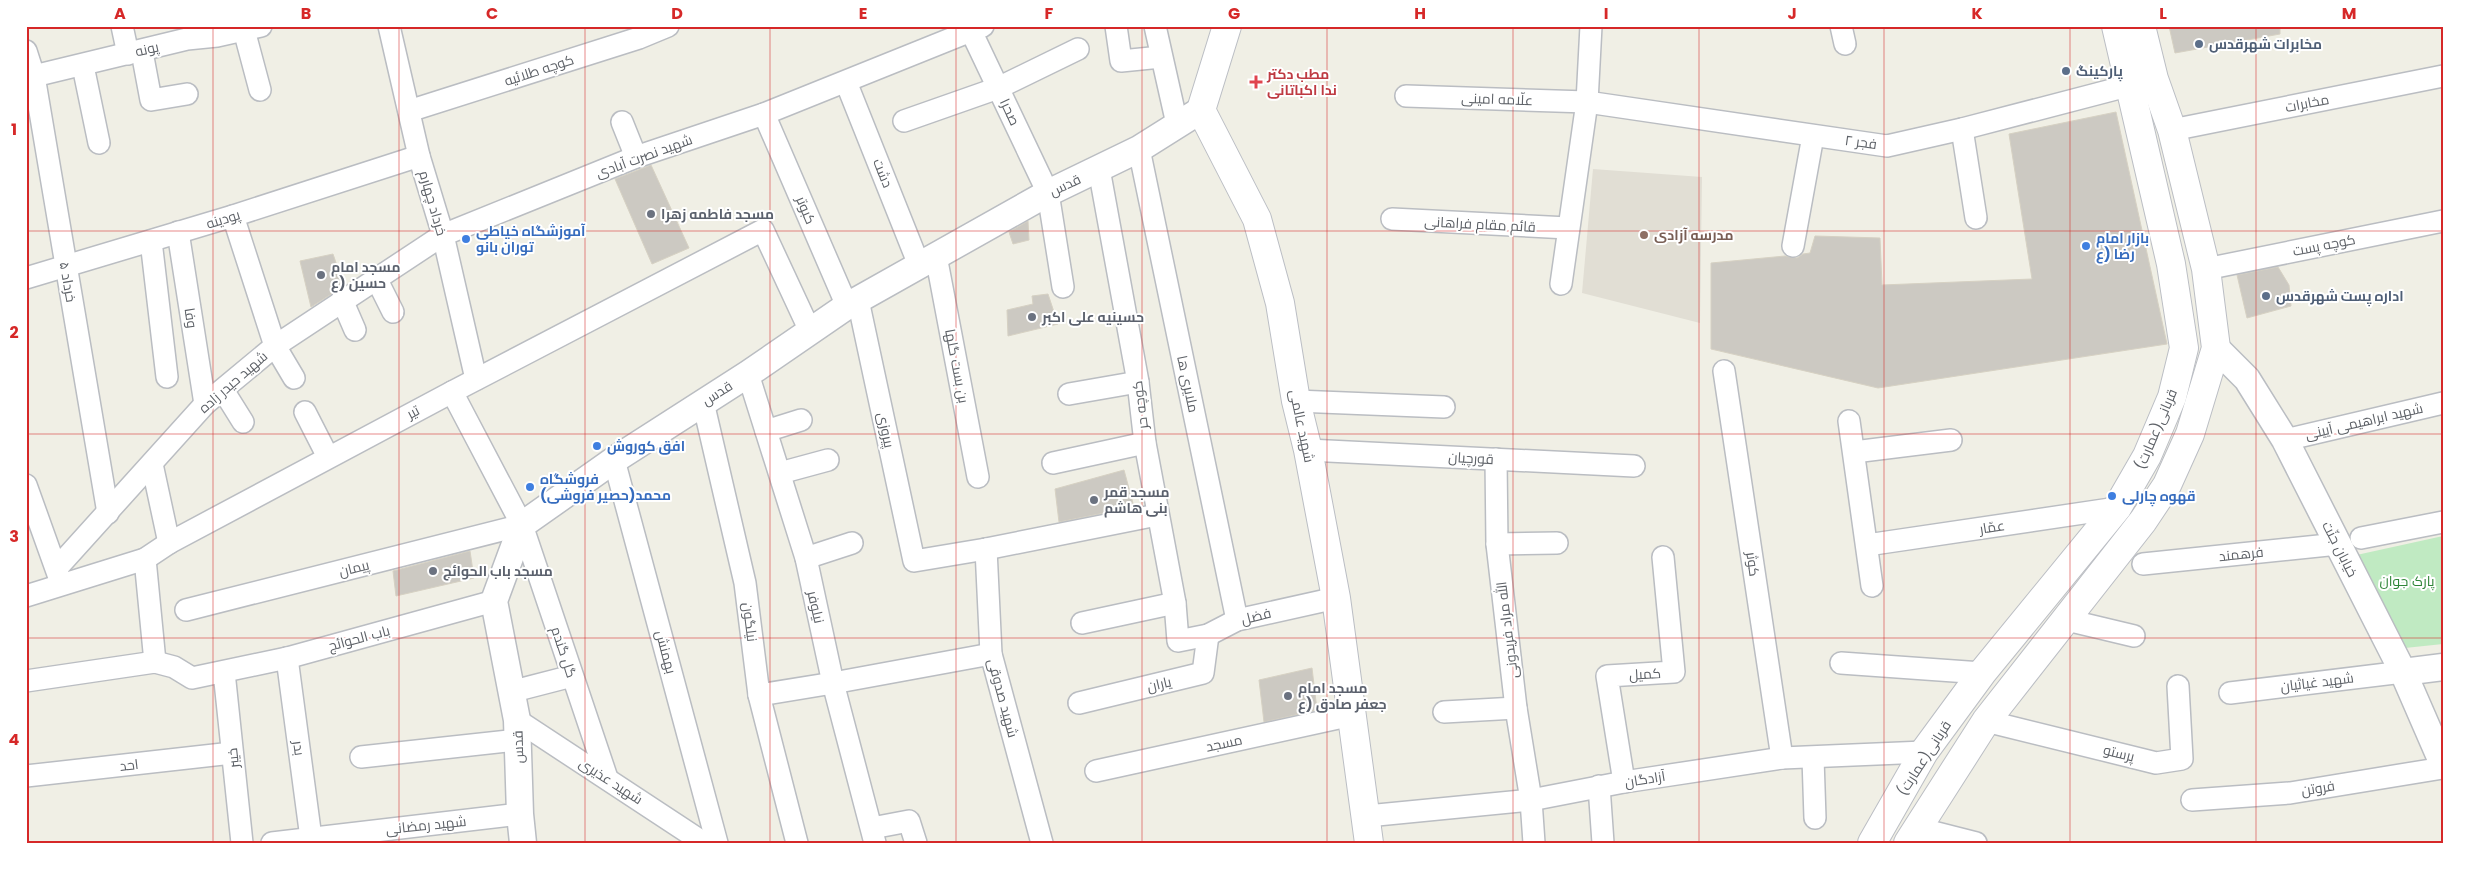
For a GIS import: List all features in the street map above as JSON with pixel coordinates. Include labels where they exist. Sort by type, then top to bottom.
[{"type":"main road","points":[[1201,110],[1227,26]]},
{"type":"main road","name":"(عمارت)قربانی","points":[[1913,835],[1986,720],[2144,521],[2167,485],[2190,434],[2216,348],[2206,269],[2172,130],[2142,82],[2116,26]]},
{"type":"main road","name":"(عمارت)قربانی","points":[[1872,843],[1924,752],[1982,673],[2117,508],[2147,456],[2172,397],[2184,348],[2142,82],[2141,26]]},
{"type":"main road","name":"شهید عالمی","points":[[1201,110],[1257,219],[1280,303],[1296,401],[1308,450],[1336,598],[1368,830]]},
{"type":"main road","points":[[2184,348],[2216,348]]},
{"type":"street","points":[[122,26],[135,53],[151,100],[187,94]]},
{"type":"street","name":"خرداد چهارم","points":[[389,26],[419,156],[443,235],[476,379]]},
{"type":"street","name":"کوچه طلائیه","points":[[409,111],[630,41],[668,26]]},
{"type":"street","points":[[1116,26],[1121,62],[1161,57]]},
{"type":"street","points":[[1156,26],[1161,57],[1178,124]]},
{"type":"street","points":[[1561,284],[1587,102],[1591,26]]},
{"type":"street","points":[[253,28],[260,90]]},
{"type":"street","name":"پونه","points":[[34,76],[135,53],[185,33],[253,28]]},
{"type":"street","name":"شهید نصرت آبادی","points":[[443,235],[636,157],[764,114],[977,29]]},
{"type":"street","name":"صحرا","points":[[977,29],[998,88],[1048,193],[1063,287]]},
{"type":"street","points":[[904,121],[998,88],[1078,49]]},
{"type":"street","name":"خرداد ۵","points":[[26,51],[34,76],[108,513]]},
{"type":"street","points":[[83,66],[99,143]]},
{"type":"street","name":"مخابرات","points":[[2172,130],[2443,76]]},
{"type":"street","name":"دشت","points":[[846,82],[928,260]]},
{"type":"street","name":"فجر ۲","points":[[1587,102],[1887,146],[1962,129],[2142,82]]},
{"type":"street","name":"علّامه امینی","points":[[1406,96],[1587,102]]},
{"type":"street","name":"قدس","points":[[522,525],[614,460],[748,374],[853,303],[1048,193],[1139,149],[1201,110]]},
{"type":"street","name":"کبوتر","points":[[764,114],[853,303]]},
{"type":"street","points":[[622,122],[636,157]]},
{"type":"street","points":[[1962,129],[1976,218]]},
{"type":"street","points":[[1794,246],[1814,136]]},
{"type":"street","name":"ملایری ها","points":[[1139,149],[1237,620]]},
{"type":"street","name":"پودینه","points":[[26,278],[232,216],[419,156]]},
{"type":"street","name":"کوچه حر","points":[[1099,169],[1138,382],[1144,443],[1175,603],[1178,641]]},
{"type":"street","points":[[232,216],[275,346],[294,378]]},
{"type":"street","name":"قائم مقام فراهانی","points":[[1392,219],[1568,228]]},
{"type":"street","name":"کوچه پست","points":[[2206,269],[2443,222]]},
{"type":"street","name":"تیر","points":[[26,596],[59,576],[145,559],[169,543],[328,457],[763,230],[810,331]]},
{"type":"street","name":"وفا","points":[[178,232],[205,404]]},
{"type":"street","name":"شهید حیدر زاده","points":[[59,576],[108,513],[205,404],[275,346],[443,235]]},
{"type":"street","points":[[151,241],[167,377]]},
{"type":"street","name":"بن بست گلها","points":[[928,260],[978,477]]},
{"type":"street","points":[[376,278],[393,312]]},
{"type":"street","points":[[342,300],[355,330]]},
{"type":"street","name":"پیروزی","points":[[853,303],[914,561],[986,549]]},
{"type":"street","name":"خیابان جنّت","points":[[2216,348],[2247,379],[2349,541],[2443,766]]},
{"type":"street","name":"کوثر","points":[[1724,371],[1782,758]]},
{"type":"street","name":"نیلوفر","points":[[748,374],[806,558],[833,683],[874,836]]},
{"type":"street","points":[[1069,394],[1138,382]]},
{"type":"street","points":[[224,390],[243,422]]},
{"type":"street","name":"گل گندم","points":[[452,392],[522,525],[607,778]]},
{"type":"street","points":[[1296,401],[1444,407]]},
{"type":"street","name":"نیلگون","points":[[703,402],[745,583],[759,694],[797,843]]},
{"type":"street","name":"شهید ابراهیمی آیینی","points":[[2285,440],[2443,403]]},
{"type":"street","points":[[305,412],[328,457]]},
{"type":"street","points":[[766,431],[801,420]]},
{"type":"street","points":[[1849,421],[1872,586]]},
{"type":"street","points":[[1854,452],[1951,440]]},
{"type":"street","points":[[1053,463],[1144,443]]},
{"type":"street","name":"قورچیان","points":[[1308,450],[1634,466]]},
{"type":"street","name":"بهمنش","points":[[614,460],[717,843]]},
{"type":"street","points":[[780,473],[828,460]]},
{"type":"street","name":"الله مراد فریدونی","points":[[1496,460],[1497,544],[1516,708],[1531,800],[1534,843]]},
{"type":"street","points":[[152,464],[169,543]]},
{"type":"street","points":[[26,485],[59,576]]},
{"type":"street","name":"عمّار","points":[[1867,545],[2117,508]]},
{"type":"street","points":[[986,549],[1158,515]]},
{"type":"street","name":"فرهمند","points":[[2143,564],[2349,541],[2443,522]]},
{"type":"street","points":[[494,601],[522,525]]},
{"type":"street","name":"پیمان","points":[[186,610],[522,525]]},
{"type":"street","points":[[806,558],[852,543]]},
{"type":"street","points":[[1497,544],[1558,543]]},
{"type":"street","name":"شهید صدوقی","points":[[986,549],[991,654],[1042,843]]},
{"type":"street","name":"کمیل","points":[[1624,782],[1607,676],[1674,672],[1663,557]]},
{"type":"street","points":[[26,681],[164,665],[145,559]]},
{"type":"street","name":"فضل","points":[[1178,641],[1208,635],[1237,620],[1336,598]]},
{"type":"street","name":"قدس","points":[[494,601],[517,730],[523,843]]},
{"type":"street","name":"باب الحوائج","points":[[164,665],[192,678],[224,672],[287,658],[494,601]]},
{"type":"street","points":[[1082,623],[1175,603]]},
{"type":"street","points":[[2067,620],[2134,636]]},
{"type":"street","name":"یاران","points":[[1079,703],[1202,673],[1208,635]]},
{"type":"street","points":[[759,694],[833,683],[991,654]]},
{"type":"street","name":"بدر","points":[[287,658],[311,838]]},
{"type":"street","points":[[1841,664],[1982,673]]},
{"type":"street","points":[[2403,672],[2443,666]]},
{"type":"street","name":"خیبر","points":[[224,672],[242,843]]},
{"type":"street","name":"شهید غیاثیان","points":[[2230,693],[2403,672]]},
{"type":"street","points":[[510,692],[572,676]]},
{"type":"street","name":"پرستو","points":[[1986,720],[2156,763],[2182,759],[2178,686]]},
{"type":"street","points":[[1444,712],[1516,708]]},
{"type":"street","name":"مسجد","points":[[1096,771],[1352,715]]},
{"type":"street","points":[[361,757],[517,730]]},
{"type":"street","name":"شهید عذیری","points":[[517,730],[607,778],[704,843]]},
{"type":"street","name":"آزادگان","points":[[1368,830],[1599,786],[1782,758],[1924,752]]},
{"type":"street","name":"احد","points":[[26,776],[232,753]]},
{"type":"street","points":[[1813,758],[1815,818]]},
{"type":"street","name":"فروتن","points":[[2192,800],[2290,793],[2443,766]]},
{"type":"street","points":[[1599,786],[1603,843]]},
{"type":"street","name":"شهید رمضانی","points":[[272,843],[520,814]]},
{"type":"street","points":[[874,836],[909,821],[916,843]]},
{"type":"street","points":[[1913,835],[1976,843]]},
{"type":"shaded area","name":"مدرسه آزادی","points":[[1593,169],[1702,177],[1700,323],[1582,293]]},
{"type":"green space","name":"پارک جوان","points":[[2443,536],[2443,644],[2405,648],[2352,556]]},
{"type":"building","name":"مخابرات شهرقدس","points":[[2169,26],[2280,26],[2280,34],[2175,53]]},
{"type":"building","name":"بازار امام رضا (ع","points":[[2116,112],[2167,344],[1878,388],[1711,349],[1711,263],[1785,256],[1797,258],[1803,254],[1810,253],[1815,236],[1880,238],[1882,285],[2032,279],[2009,134]]},
{"type":"building","name":"مسجد فاطمه زهرا","points":[[651,165],[689,248],[652,264],[615,179]]},
{"type":"building","points":[[1028,221],[1029,240],[1013,244],[1009,232]]},
{"type":"building","name":"مسجد امام حسین (ع","points":[[333,254],[344,286],[311,307],[300,261]]},
{"type":"building","name":"اداره پست شهرقدس","points":[[2278,267],[2289,285],[2291,306],[2247,318],[2237,275]]},
{"type":"building","name":"حسینیه علی اکبر","points":[[1048,294],[1058,324],[1008,336],[1007,310],[1033,304],[1032,296]]},
{"type":"building","name":"مسجد قمر بنی هاشم","points":[[1124,470],[1134,507],[1059,522],[1055,489]]},
{"type":"building","name":"مسجد باب الحوائج","points":[[470,551],[474,578],[396,596],[393,571]]},
{"type":"building","name":"مسجد امام جعفر صادق (ع","points":[[1312,668],[1317,710],[1264,722],[1259,680]]},
{"type":"place","name":"مخابرات شهرقدس","points":[[2199,44]]},
{"type":"place","name":"پارکینگ","points":[[2066,71]]},
{"type":"place","name":"مطب دکتر ندا اکباتانی","points":[[1256,82]]},
{"type":"place","name":"مسجد فاطمه زهرا","points":[[651,214]]},
{"type":"place","name":"مدرسه آزادی","points":[[1644,235]]},
{"type":"place","name":"آموزشگاه خیاطی توران بانو","points":[[466,239]]},
{"type":"place","name":"بازار امام رضا (ع","points":[[2086,246]]},
{"type":"place","name":"مسجد امام حسین (ع","points":[[321,275]]},
{"type":"place","name":"اداره پست شهرقدس","points":[[2266,296]]},
{"type":"place","name":"حسینیه علی اکبر","points":[[1032,317]]},
{"type":"place","name":"افق کوروش","points":[[597,446]]},
{"type":"place","name":"فروشگاه محمد(حصیر فروشی)","points":[[530,487]]},
{"type":"place","name":"قهوه چارلی","points":[[2112,496]]},
{"type":"place","name":"مسجد قمر بنی هاشم","points":[[1094,500]]},
{"type":"place","name":"مسجد باب الحوائج","points":[[433,571]]},
{"type":"place","name":"مسجد امام جعفر صادق (ع","points":[[1288,696]]}]
